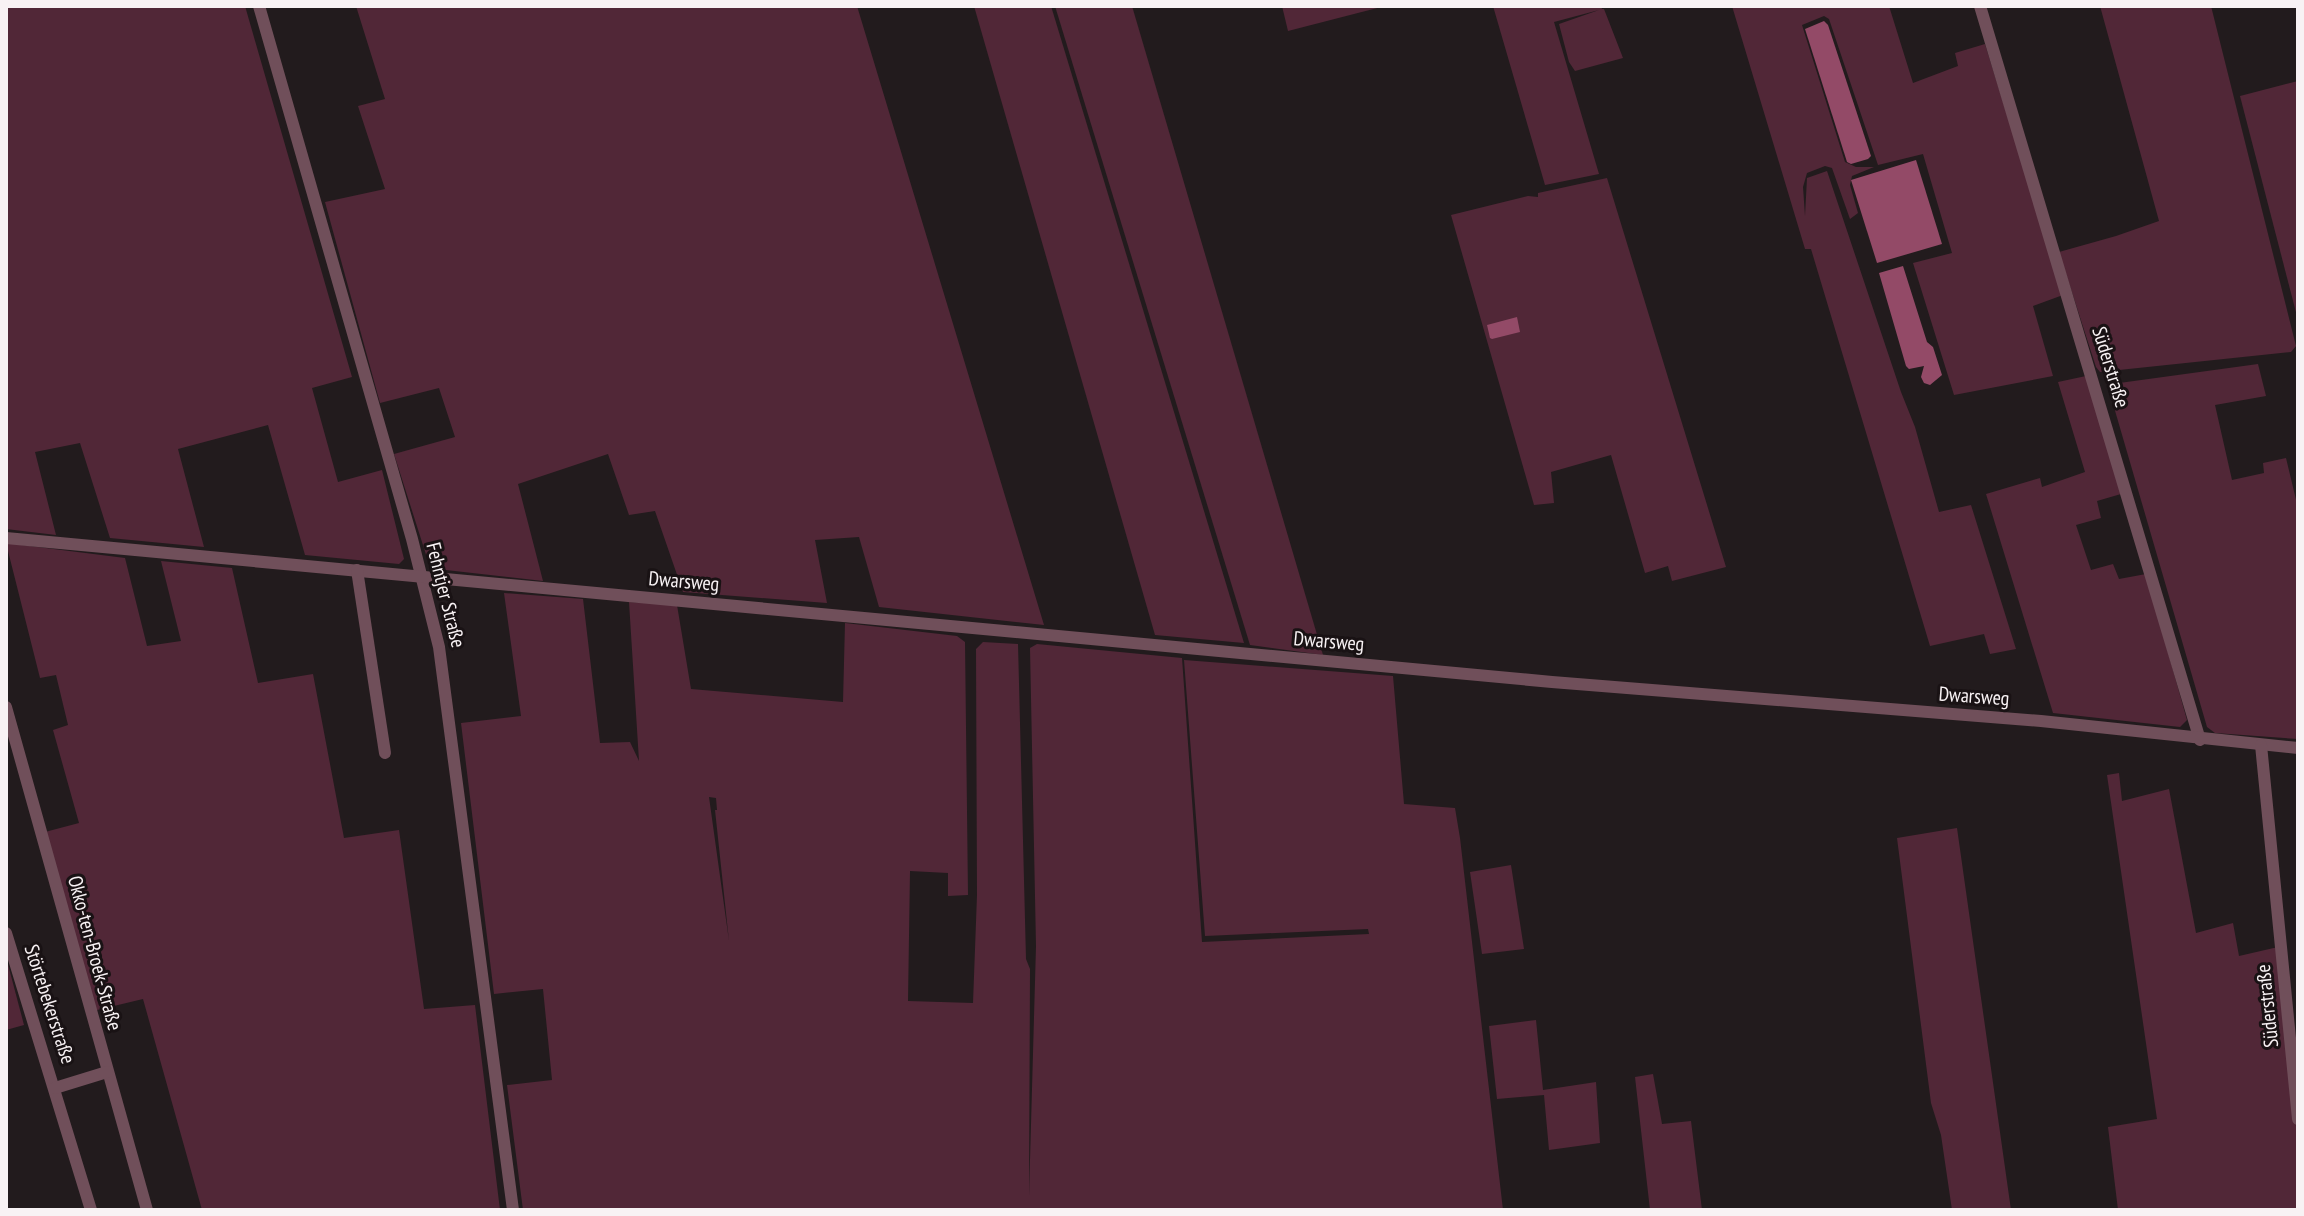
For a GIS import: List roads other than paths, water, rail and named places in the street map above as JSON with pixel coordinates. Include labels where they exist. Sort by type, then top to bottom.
[{"type":"street","name":"Fehntjer Straße","points":[[259,6],[422,576],[446,689],[513,1210]]},
{"type":"street","name":"Süderstraße","points":[[1980,6],[2200,740]]},
{"type":"street","name":"Dwarsweg","points":[[6,538],[1538,681],[2041,721],[2298,748]]},
{"type":"street","points":[[357,570],[385,753]]},
{"type":"street","name":"Okko-ten-Broek-Straße","points":[[6,707],[147,1210]]},
{"type":"street","name":"Süderstraße","points":[[2261,745],[2298,1119]]},
{"type":"street","name":"Störtebekerstraße","points":[[6,933],[91,1210]]},
{"type":"street","name":"Störtebekerstraße","points":[[55,1088],[107,1072]]}]
